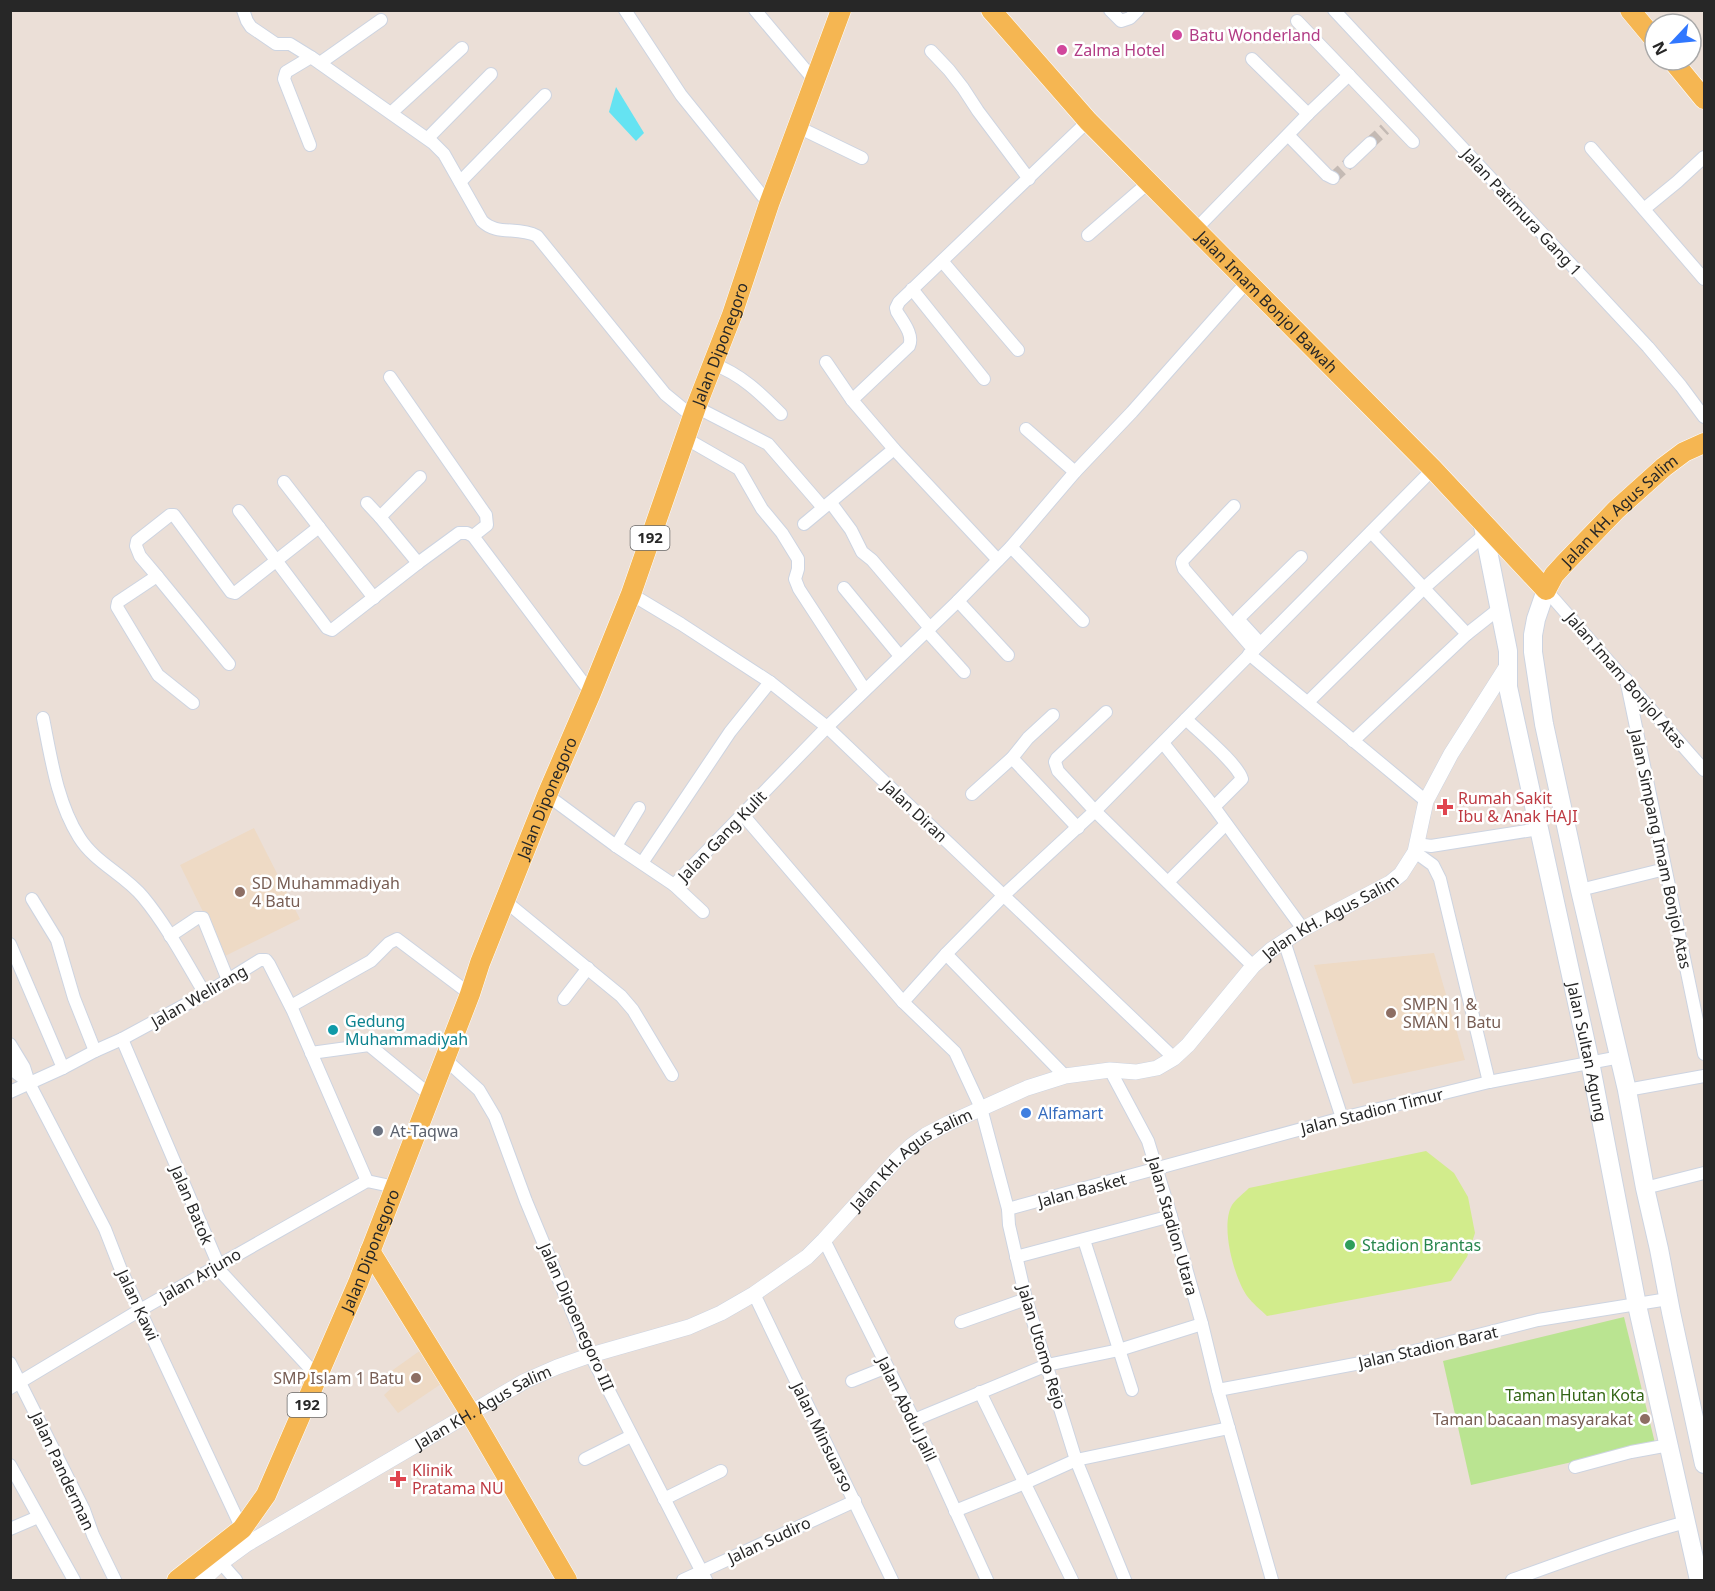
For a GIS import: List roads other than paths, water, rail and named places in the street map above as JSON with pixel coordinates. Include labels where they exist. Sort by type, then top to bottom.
[{"type":"main road","name":"Jalan Diponegoro","points":[[213,1564],[266,1495],[358,1283],[480,963],[631,594],[694,412],[732,315],[769,204],[841,10]]},
{"type":"main road","name":"Jalan Imam Bonjol Bawah","points":[[991,10],[1088,121],[1433,469],[1484,527],[1546,590]]},
{"type":"main road","points":[[1630,10],[1643,26]]},
{"type":"main road","points":[[1682,72],[1704,99]]},
{"type":"main road","name":"Jalan KH. Agus Salim","points":[[1546,590],[1554,575],[1616,510],[1664,466],[1684,452],[1704,443]]},
{"type":"main road","name":"Jalan Sultan Agung","points":[[1484,527],[1508,651],[1508,687],[1590,1062],[1637,1305],[1699,1581]]},
{"type":"main road","points":[[1492,568],[1495,558],[1500,555],[1516,558]]},
{"type":"main road","name":"Jalan Sultan Agung","points":[[1546,590],[1533,635],[1533,652],[1544,724],[1580,890],[1620,1057],[1644,1188],[1704,1464]]},
{"type":"main road","points":[[1532,798],[1542,803],[1548,802],[1552,801],[1558,792]]},
{"type":"main road","points":[[370,1251],[470,1413],[567,1581]]},
{"type":"main road","points":[[358,1283],[375,1284],[394,1292]]},
{"type":"main road","name":"192","points":[[177,1581],[213,1564]]},
{"type":"street","points":[[243,10],[251,27],[276,44],[291,44],[428,138],[444,154],[482,221],[488,227],[528,231],[537,236],[665,394],[694,412],[768,444],[851,530],[864,555],[872,560],[964,672]]},
{"type":"street","points":[[625,10],[681,95],[769,204]]},
{"type":"street","points":[[755,10],[814,81]]},
{"type":"street","points":[[1110,10],[1121,21],[1130,18],[1138,10]]},
{"type":"street","name":"Jalan Patimura Gang 1","points":[[1334,10],[1648,347],[1704,417]]},
{"type":"street","points":[[310,145],[284,79],[286,72],[316,60],[381,20]]},
{"type":"street","points":[[1297,21],[1349,75],[1389,125],[1413,142]]},
{"type":"street","points":[[391,113],[462,48]]},
{"type":"street","points":[[931,51],[963,88],[1029,178]]},
{"type":"street","points":[[1252,59],[1308,114]]},
{"type":"street","points":[[428,138],[490,74]]},
{"type":"street","points":[[1195,230],[1349,75]]},
{"type":"street","points":[[459,182],[545,95]]},
{"type":"street","points":[[852,400],[911,342],[896,308],[899,302],[1088,121]]},
{"type":"street","points":[[798,128],[862,158]]},
{"type":"street","points":[[1288,135],[1327,175],[1333,178]]},
{"type":"street","points":[[1350,162],[1370,143]]},
{"type":"street","points":[[1591,148],[1704,279]]},
{"type":"street","points":[[1644,209],[1704,157]]},
{"type":"street","points":[[1089,235],[1148,183]]},
{"type":"street","points":[[942,261],[1018,350]]},
{"type":"street","name":"Jalan Gang Kulit","points":[[547,795],[674,885],[827,727],[929,630],[1011,547],[1075,472],[1132,412],[1247,282]]},
{"type":"street","points":[[912,289],[984,378]]},
{"type":"street","points":[[826,362],[852,400],[894,449],[998,560]]},
{"type":"street","points":[[713,364],[730,370],[758,391],[781,414]]},
{"type":"street","points":[[390,377],[486,515],[487,525],[474,537]]},
{"type":"street","points":[[1026,429],[1075,472]]},
{"type":"street","points":[[686,438],[739,469],[762,509],[780,531],[798,560],[795,579],[799,589],[865,690]]},
{"type":"street","points":[[804,524],[825,503],[894,449]]},
{"type":"street","points":[[903,1002],[1004,895],[1078,828],[1433,469]]},
{"type":"street","points":[[380,517],[420,477]]},
{"type":"street","points":[[284,482],[374,598]]},
{"type":"street","points":[[368,503],[418,563]]},
{"type":"street","points":[[1234,506],[1183,560],[1184,569],[1254,649],[1308,702],[1426,801]]},
{"type":"street","points":[[239,512],[327,628],[332,630],[459,533],[467,533],[474,537],[591,693]]},
{"type":"street","points":[[229,664],[140,556],[136,544],[152,528],[170,515],[174,515],[231,592],[238,592],[319,527]]},
{"type":"street","points":[[1308,702],[1484,527]]},
{"type":"street","points":[[1371,532],[1467,634]]},
{"type":"street","points":[[1011,547],[1083,621]]},
{"type":"street","points":[[1254,649],[1238,619],[1301,557]]},
{"type":"street","points":[[158,576],[118,602],[117,607],[158,675],[193,703]]},
{"type":"street","points":[[844,588],[900,656]]},
{"type":"street","name":"Jalan Imam Bonjol Atas","points":[[1546,590],[1704,770]]},
{"type":"street","name":"Jalan Diran","points":[[631,594],[770,682],[827,727],[1174,1058]]},
{"type":"street","points":[[958,601],[1008,655]]},
{"type":"street","points":[[1353,741],[1467,634],[1500,608]]},
{"type":"street","name":"Jalan KH. Agus Salim","points":[[213,1564],[525,1380],[591,1355],[689,1327],[721,1313],[754,1294],[798,1263],[824,1240],[882,1175],[911,1146],[926,1135],[981,1107],[1027,1088],[1065,1076],[1110,1070],[1136,1072],[1157,1068],[1174,1058],[1188,1045],[1253,966],[1303,929],[1390,883],[1401,874],[1416,848],[1426,801],[1451,754],[1507,666]]},
{"type":"street","name":"Jalan Simpang Imam Bonjol Atas","points":[[1626,679],[1704,1054]]},
{"type":"street","points":[[642,863],[730,732],[770,682]]},
{"type":"street","points":[[1106,712],[1058,758],[1055,762],[1058,771],[1095,811],[1253,966]]},
{"type":"street","points":[[972,794],[1012,758],[1028,738],[1053,715]]},
{"type":"street","points":[[43,718],[58,789],[79,837],[93,855],[142,896],[170,936],[205,994]]},
{"type":"street","points":[[1186,719],[1242,776],[1242,779],[1214,807]]},
{"type":"street","points":[[1163,743],[1214,807],[1303,929]]},
{"type":"street","points":[[1012,758],[1078,828]]},
{"type":"street","points":[[616,846],[639,808]]},
{"type":"street","name":"Jalan Utomo Rejo","points":[[743,814],[903,1002],[955,1052],[981,1107],[1008,1209],[1009,1225],[1026,1299],[1077,1460],[1125,1581]]},
{"type":"street","points":[[1168,882],[1226,824]]},
{"type":"street","points":[[1416,848],[1539,829]]},
{"type":"street","points":[[1416,848],[1432,865],[1440,879],[1489,1082]]},
{"type":"street","points":[[1580,890],[1665,869]]},
{"type":"street","points":[[674,885],[704,912]]},
{"type":"street","points":[[32,899],[57,940],[95,1051]]},
{"type":"street","points":[[505,900],[621,996],[633,1010],[672,1075]]},
{"type":"street","points":[[170,936],[197,918],[202,918],[228,980]]},
{"type":"street","points":[[291,1006],[371,962],[389,943],[397,939],[470,994]]},
{"type":"street","points":[[1284,941],[1342,1118]]},
{"type":"street","points":[[10,944],[63,1068]]},
{"type":"street","points":[[946,954],[1065,1076]]},
{"type":"street","name":"Jalan Welirang","points":[[10,1092],[122,1039],[205,994],[260,960],[266,960],[291,1006],[366,1181]]},
{"type":"street","points":[[564,999],[588,968]]},
{"type":"street","name":"Jalan Batok","points":[[122,1039],[218,1265],[228,1281],[318,1377]]},
{"type":"street","points":[[10,1044],[24,1067],[29,1083]]},
{"type":"street","points":[[311,1053],[369,1044],[431,1096]]},
{"type":"street","name":"Jalan Stadion Timur","points":[[1156,1170],[1342,1118],[1489,1082],[1620,1057]]},
{"type":"street","name":"Jalan Dipoenegoro III","points":[[445,1059],[479,1090],[495,1117],[526,1201],[591,1355],[704,1576]]},
{"type":"street","points":[[10,1063],[15,1072],[29,1083]]},
{"type":"street","name":"Jalan Stadion Utara","points":[[1110,1070],[1144,1133],[1171,1216],[1272,1581]]},
{"type":"street","points":[[1627,1090],[1704,1076]]},
{"type":"street","name":"Jalan Kawi","points":[[29,1083],[105,1229],[121,1270],[242,1529]]},
{"type":"street","name":"Jalan Basket","points":[[1008,1209],[1156,1170]]},
{"type":"street","points":[[1644,1188],[1704,1173]]},
{"type":"street","points":[[366,1181],[394,1187]]},
{"type":"street","name":"Jalan Arjuno","points":[[16,1385],[140,1310],[366,1181]]},
{"type":"street","points":[[1016,1257],[1171,1216]]},
{"type":"street","name":"Jalan Abdul Jalil","points":[[824,1240],[914,1420],[987,1581]]},
{"type":"street","points":[[1084,1240],[1131,1390]]},
{"type":"street","name":"Jalan Minsuarso","points":[[754,1294],[892,1581]]},
{"type":"street","points":[[961,1322],[1026,1299]]},
{"type":"street","name":"Jalan Stadion Barat","points":[[1218,1390],[1387,1358],[1538,1320],[1668,1299]]},
{"type":"street","points":[[914,1420],[1047,1365],[1119,1350],[1202,1324]]},
{"type":"street","name":"Jalan Panderman","points":[[10,1363],[16,1385],[84,1510],[93,1535],[116,1581]]},
{"type":"street","points":[[852,1381],[887,1367]]},
{"type":"street","points":[[980,1392],[1072,1581]]},
{"type":"street","points":[[955,1511],[1077,1460],[1229,1428]]},
{"type":"street","points":[[585,1459],[632,1436]]},
{"type":"street","points":[[1575,1467],[1631,1452],[1669,1445]]},
{"type":"street","points":[[10,1465],[74,1581]]},
{"type":"street","points":[[664,1499],[722,1471]]},
{"type":"street","name":"Jalan Sudiro","points":[[684,1581],[704,1576],[855,1501]]},
{"type":"street","points":[[10,1529],[38,1517]]},
{"type":"street","points":[[1512,1581],[1569,1559],[1686,1522]]},
{"type":"street","points":[[213,1564],[236,1581]]},
{"type":"water","points":[[616,87],[644,133],[636,141],[609,112]]},
{"type":"tunnel","points":[[1370,143],[1385,129]]},
{"type":"tunnel","points":[[1333,178],[1350,162]]},
{"type":"place","name":"Batu Wonderland","points":[[1177,35]]},
{"type":"place","name":"Zalma Hotel","points":[[1062,50]]},
{"type":"place","name":"Rumah Sakit Ibu & Anak HAJI","points":[[1445,807]]},
{"type":"place","name":"SD Muhammadiyah 4 Batu","points":[[240,892]]},
{"type":"place","name":"SMPN 1 & SMAN 1 Batu","points":[[1391,1013]]},
{"type":"place","name":"Gedung Muhammadiyah","points":[[333,1030]]},
{"type":"place","name":"Alfamart","points":[[1026,1113]]},
{"type":"place","name":"At-Taqwa","points":[[378,1131]]},
{"type":"place","name":"Stadion Brantas","points":[[1350,1245]]},
{"type":"place","name":"SMP Islam 1 Batu","points":[[416,1378]]},
{"type":"place","name":"Taman bacaan masyarakat","points":[[1645,1419]]},
{"type":"place","name":"Klinik Pratama NU","points":[[398,1479]]},
{"type":"park label","name":"Taman Hutan Kota","points":[[1575,1395]]}]
